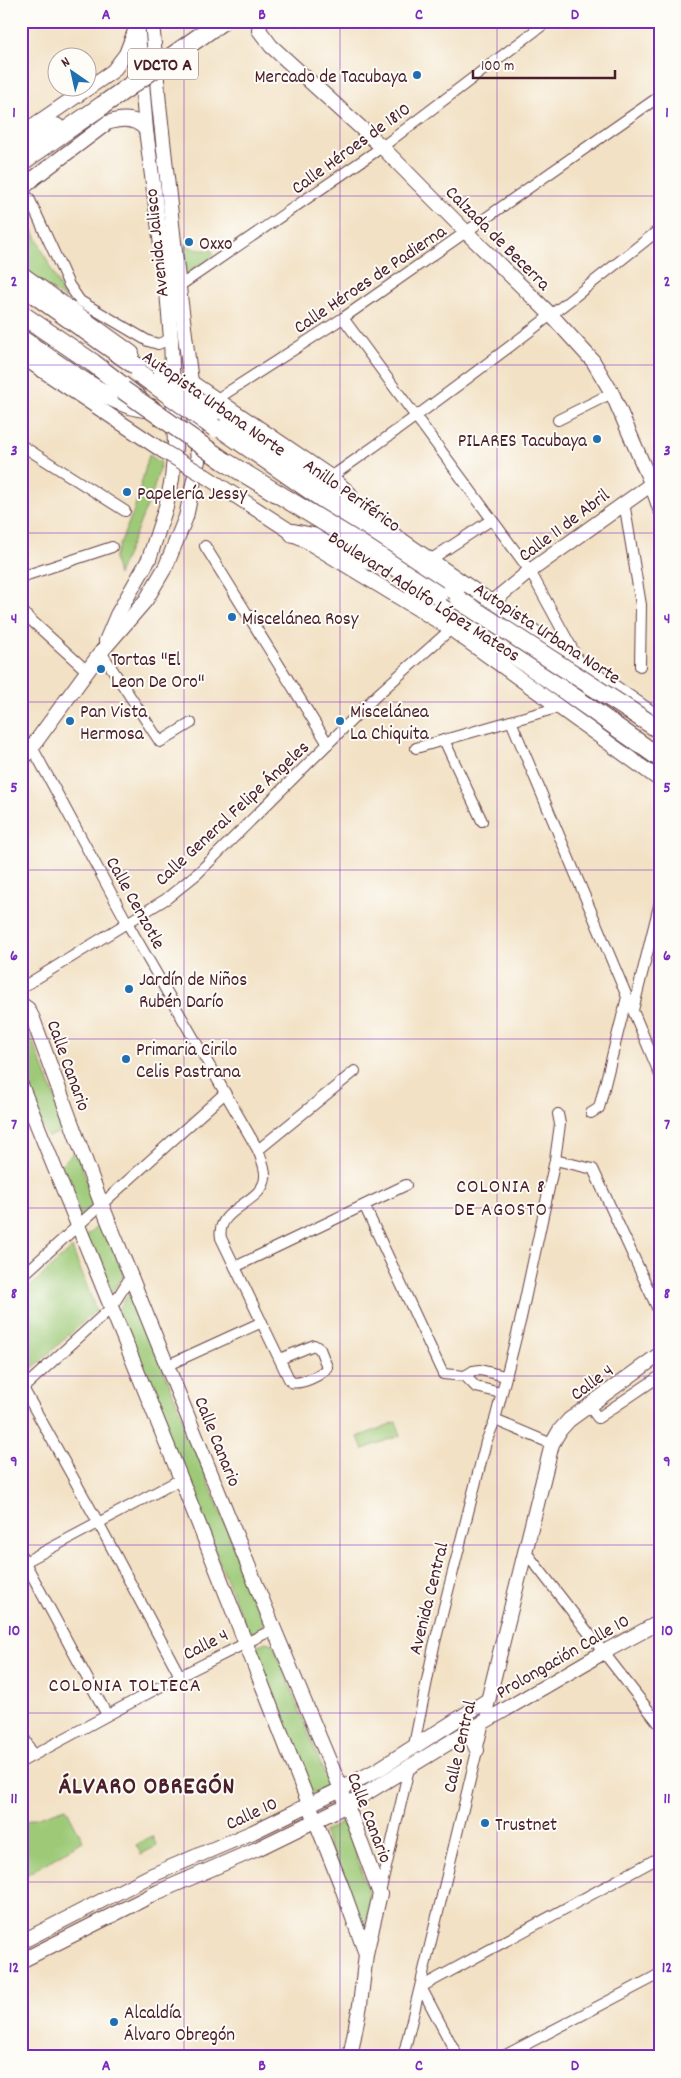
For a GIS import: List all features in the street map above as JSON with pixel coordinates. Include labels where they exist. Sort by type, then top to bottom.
[{"type":"highway","name":"VDCTO A","points":[[21,162],[206,21]]},
{"type":"highway","name":"VDCTO A","points":[[21,150],[101,101],[222,21]]},
{"type":"highway","points":[[21,144],[56,127]]},
{"type":"highway","name":"Anillo Periférico","points":[[24,282],[164,381],[219,413],[576,667],[660,738]]},
{"type":"highway","name":"Autopista Urbana Norte","points":[[24,282],[402,562],[660,730]]},
{"type":"highway","points":[[21,314],[94,363],[157,412],[370,561],[526,664],[660,758]]},
{"type":"highway","name":"Autopista Urbana Norte","points":[[21,321],[224,461],[359,543],[514,644],[660,749]]},
{"type":"highway","points":[[21,339],[106,394],[133,407],[157,412]]},
{"type":"highway","points":[[293,533],[318,538],[370,561]]},
{"type":"highway","points":[[550,643],[576,667]]},
{"type":"street","name":"Avenida Jalisco","points":[[102,652],[117,615],[149,559],[166,507],[172,479],[164,381],[172,340],[173,290],[152,21]]},
{"type":"street","name":"Avenida Jalisco","points":[[102,652],[146,600],[166,566],[186,517],[198,460],[191,382],[173,290],[146,130],[137,22]]},
{"type":"street","points":[[21,134],[113,71],[130,45],[137,22]]},
{"type":"street","name":"Calle Héroes de 1810","points":[[173,290],[382,147],[542,23]]},
{"type":"street","name":"Calzada de Becerra","points":[[260,25],[271,46],[382,147],[466,233],[552,316],[593,361],[600,370],[656,480],[660,509]]},
{"type":"street","name":"Calle Héroes de Padierna","points":[[219,413],[343,318],[660,96]]},
{"type":"street","points":[[146,130],[140,123],[133,120],[118,120],[107,123],[34,178],[25,194],[69,285],[80,301],[148,341],[158,344],[172,340]]},
{"type":"street","points":[[332,477],[552,316],[660,229]]},
{"type":"street","points":[[21,264],[24,282]]},
{"type":"street","points":[[343,318],[530,571],[576,667],[660,719]]},
{"type":"street","name":"Boulevard Adolfo López Mateos","points":[[21,356],[169,449],[205,476],[293,533],[451,629],[660,780]]},
{"type":"street","points":[[164,381],[191,382],[219,413],[332,477],[386,529]]},
{"type":"street","points":[[558,420],[612,393]]},
{"type":"street","name":"Boulevard Adolfo López Mateos","points":[[219,413],[550,643]]},
{"type":"street","points":[[21,445],[125,511]]},
{"type":"street","name":"Calle 11 de Abril","points":[[491,603],[530,571],[656,480]]},
{"type":"street","points":[[624,502],[641,605],[640,666]]},
{"type":"street","points":[[430,560],[491,520]]},
{"type":"street","points":[[204,546],[328,744]]},
{"type":"street","points":[[21,577],[112,547]]},
{"type":"street","points":[[21,611],[87,672]]},
{"type":"street","name":"Calle General Felipe Ángeles","points":[[21,988],[166,899],[198,873],[374,698],[451,629]]},
{"type":"street","points":[[21,762],[102,652],[160,742],[191,723]]},
{"type":"street","points":[[416,748],[560,707]]},
{"type":"street","points":[[511,721],[660,1075]]},
{"type":"street","points":[[444,740],[482,821]]},
{"type":"street","name":"Calle Cenzotle","points":[[32,747],[127,922],[258,1150],[265,1169],[264,1183],[259,1190],[224,1220],[219,1229],[221,1238],[235,1267]]},
{"type":"street","points":[[633,1010],[660,902]]},
{"type":"street","points":[[591,1113],[599,1108],[627,997]]},
{"type":"street","name":"Calle Canario","points":[[21,1004],[28,1009],[33,1019],[101,1203],[341,1789],[380,1894]]},
{"type":"street","points":[[258,1150],[355,1071]]},
{"type":"street","points":[[21,1085],[181,1479],[316,1820],[366,1954]]},
{"type":"street","points":[[21,1277],[225,1093]]},
{"type":"street","name":"Avenida Central","points":[[352,2054],[366,1954],[410,1768],[434,1646],[486,1442],[495,1420],[521,1318],[555,1160],[560,1124],[558,1114]]},
{"type":"street","points":[[555,1160],[593,1169],[660,1314]]},
{"type":"street","points":[[280,1359],[314,1345],[320,1349],[327,1367],[323,1372],[295,1383],[289,1379],[235,1267],[365,1207],[406,1185]]},
{"type":"street","points":[[365,1207],[443,1374],[465,1376],[473,1371],[480,1370],[506,1376]]},
{"type":"street","points":[[131,1276],[112,1308],[22,1389],[99,1524],[180,1676]]},
{"type":"street","points":[[168,1365],[262,1322]]},
{"type":"street","name":"Calle 4","points":[[552,1444],[560,1430],[569,1420],[660,1354]]},
{"type":"street","points":[[465,1376],[476,1387],[502,1393]]},
{"type":"street","points":[[588,1406],[598,1418],[660,1376]]},
{"type":"street","points":[[495,1420],[552,1444]]},
{"type":"street","name":"Calle Central","points":[[403,2057],[478,1750],[488,1700],[552,1444]]},
{"type":"street","points":[[107,1715],[22,1561],[99,1524],[181,1479]]},
{"type":"street","points":[[525,1551],[660,1725]]},
{"type":"street","name":"Prolongación Calle 10","points":[[484,1722],[604,1652],[660,1622]]},
{"type":"street","name":"Calle 4","points":[[21,1762],[180,1676],[274,1629]]},
{"type":"street","name":"Calle 10","points":[[21,1942],[150,1876],[252,1832],[341,1789],[379,1769],[488,1700]]},
{"type":"street","name":"Calle 10","points":[[21,1961],[158,1892],[257,1849],[347,1804],[484,1722]]},
{"type":"street","points":[[21,1732],[33,1755]]},
{"type":"street","points":[[460,1736],[472,1739],[478,1750]]},
{"type":"street","points":[[458,2057],[421,1987],[660,1857]]},
{"type":"street","points":[[502,2057],[660,1974]]},
{"type":"green space","points":[[21,204],[65,299],[33,277],[21,259]]},
{"type":"green space","points":[[182,242],[196,249],[211,249],[214,255],[185,275]]},
{"type":"green space","points":[[149,455],[161,463],[152,494],[118,575],[114,558],[134,510]]},
{"type":"green space","points":[[21,1012],[68,1130],[47,1137],[21,1074]]},
{"type":"green space","points":[[74,1152],[77,1153],[95,1203],[80,1217],[60,1166]]},
{"type":"green space","points":[[104,1221],[124,1275],[110,1294],[85,1237]]},
{"type":"green space","points":[[72,1248],[96,1310],[21,1379],[21,1295]]},
{"type":"green space","points":[[132,1290],[264,1622],[262,1628],[249,1634],[116,1312]]},
{"type":"green space","points":[[396,1422],[401,1435],[363,1449],[358,1437]]},
{"type":"green space","points":[[266,1642],[273,1644],[329,1785],[308,1795],[253,1650],[256,1646]]},
{"type":"green space","points":[[66,1808],[83,1841],[21,1878],[21,1823]]},
{"type":"green space","points":[[345,1821],[369,1894],[369,1911],[363,1925],[361,1925],[323,1832]]},
{"type":"green space","points":[[152,1836],[157,1846],[141,1854],[136,1845]]},
{"type":"place","name":"Mercado de Tacubaya","points":[[417,75]]},
{"type":"place","name":"Oxxo","points":[[189,242]]},
{"type":"place","name":"PILARES Tacubaya","points":[[597,439]]},
{"type":"place","name":"Papelería Jessy","points":[[127,492]]},
{"type":"place","name":"Miscelánea Rosy","points":[[232,617]]},
{"type":"place","name":"Tortas \"El Leon De Oro\"","points":[[101,669]]},
{"type":"place","name":"Pan Vista Hermosa","points":[[70,721]]},
{"type":"place","name":"Miscelánea La Chiquita","points":[[340,721]]},
{"type":"place","name":"Jardín de Niños Rubén Darío","points":[[129,989]]},
{"type":"place","name":"Primaria Cirilo Celis Pastrana","points":[[126,1059]]},
{"type":"place","name":"Trustnet","points":[[485,1823]]},
{"type":"place","name":"Alcaldía Álvaro Obregón","points":[[114,2022]]},
{"type":"district","name":"COLONIA 8 DE AGOSTO","points":[[501,1196]]},
{"type":"district","name":"COLONIA TOLTECA","points":[[125,1684]]},
{"type":"district","name":"ÁLVARO OBREGÓN","points":[[147,1785]]}]
